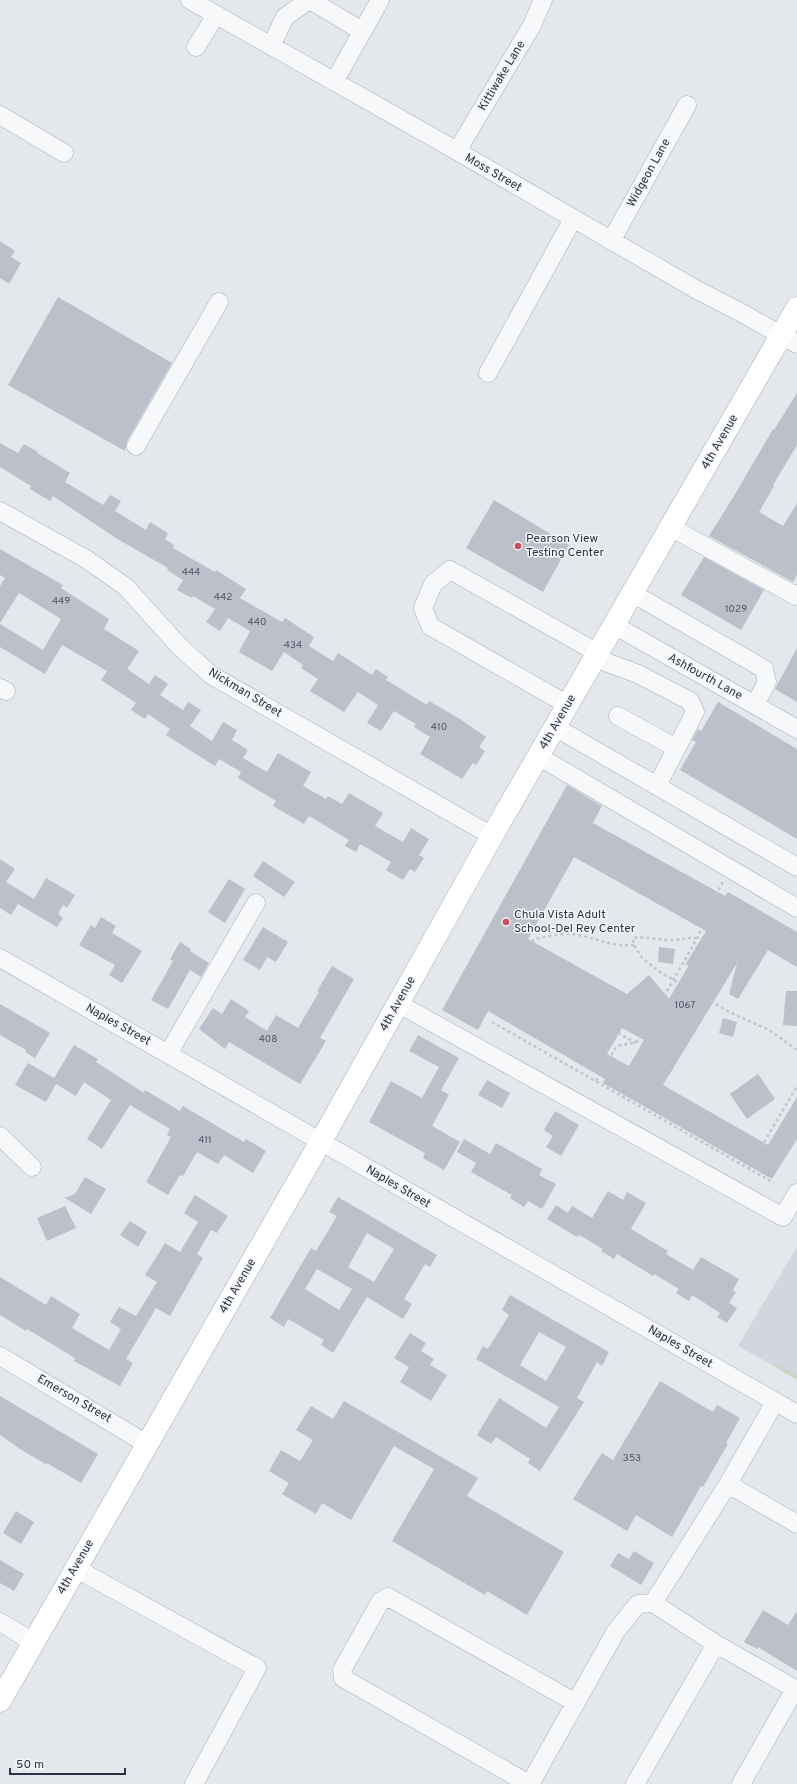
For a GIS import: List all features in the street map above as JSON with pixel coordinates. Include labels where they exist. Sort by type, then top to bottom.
[{"type":"main road","name":"4th Avenue","points":[[0,1701],[320,1143],[492,836],[670,527],[789,340],[797,308]]},
{"type":"street","name":"Moss Street","points":[[190,0],[697,290],[789,340]]},
{"type":"street","points":[[272,46],[285,17],[310,0],[362,31]]},
{"type":"street","points":[[334,82],[380,0]]},
{"type":"street","name":"Kittiwake Lane","points":[[457,152],[531,26],[543,0]]},
{"type":"street","points":[[196,47],[216,15]]},
{"type":"street","name":"Widgeon Lane","points":[[611,241],[687,105]]},
{"type":"street","points":[[0,115],[64,153]]},
{"type":"street","points":[[488,373],[573,219]]},
{"type":"street","points":[[136,446],[219,302]]},
{"type":"street","name":"Nickman Street","points":[[0,511],[86,559],[126,586],[180,647],[211,675],[492,836]]},
{"type":"street","points":[[670,527],[796,596],[797,594]]},
{"type":"street","points":[[568,705],[430,626],[423,608],[432,584],[450,570],[597,655],[690,701],[695,712],[657,786]]},
{"type":"street","points":[[632,593],[764,669],[767,682],[755,705]]},
{"type":"street","name":"Ashfourth Lane","points":[[614,625],[797,729]]},
{"type":"street","points":[[618,716],[676,748]]},
{"type":"street","points":[[555,727],[797,867]]},
{"type":"street","points":[[538,756],[797,908]]},
{"type":"street","points":[[168,1054],[256,903]]},
{"type":"street","name":"Naples Street","points":[[0,958],[320,1143],[797,1414]]},
{"type":"street","points":[[399,1004],[783,1217],[797,1193]]},
{"type":"street","points":[[0,1136],[32,1167]]},
{"type":"street","name":"Emerson Street","points":[[0,1356],[114,1422],[147,1444]]},
{"type":"street","points":[[653,1603],[728,1484],[775,1402]]},
{"type":"street","points":[[728,1484],[797,1524]]},
{"type":"street","points":[[75,1568],[257,1668],[194,1784]]},
{"type":"street","points":[[576,1703],[388,1597],[380,1602],[342,1670],[343,1678],[530,1784],[576,1703],[616,1631],[638,1604],[653,1603],[716,1644],[796,1689],[741,1784]]},
{"type":"street","points":[[0,1622],[33,1642]]},
{"type":"street","points":[[635,1784],[716,1644]]},
{"type":"path","points":[[596,1081],[616,1047],[627,1043],[636,1043],[639,1040],[697,938],[707,910],[724,878],[731,882],[737,873]]},
{"type":"path","points":[[634,945],[620,947],[573,934],[559,934],[534,939],[517,969],[518,975],[523,979],[636,1043]]},
{"type":"path","points":[[697,938],[686,937],[675,940],[640,937],[633,938],[634,945],[646,962],[673,981],[729,1012],[769,1030],[797,1050]]},
{"type":"path","points":[[492,1022],[774,1183]]},
{"type":"path","points":[[749,1168],[797,1086]]},
{"type":"shaded area","points":[[797,1247],[797,1379],[738,1346]]},
{"type":"green space","points":[[778,1365],[797,1375],[797,1380],[775,1367]]},
{"type":"building","points":[[0,241],[15,251],[11,257],[21,263],[9,284],[0,278]]},
{"type":"building","points":[[58,297],[172,363],[127,441],[125,451],[8,385]]},
{"type":"building","points":[[797,393],[797,445],[759,512],[783,526],[797,503],[797,575],[793,582],[709,536],[773,429],[774,430]]},
{"type":"building","points":[[0,443],[18,453],[24,444],[38,452],[37,453],[70,473],[65,482],[103,505],[110,495],[121,501],[115,511],[146,530],[150,522],[168,533],[165,539],[174,545],[173,548],[215,572],[216,570],[246,589],[240,598],[282,622],[285,618],[314,637],[309,646],[333,661],[338,653],[372,675],[376,669],[388,677],[386,680],[427,705],[429,701],[460,719],[486,737],[479,747],[485,751],[476,765],[473,763],[462,779],[420,754],[430,737],[414,727],[416,724],[394,711],[381,731],[367,723],[378,705],[358,692],[344,712],[310,691],[318,679],[301,668],[303,665],[284,652],[272,671],[239,652],[250,631],[228,618],[220,631],[206,622],[215,609],[193,596],[192,598],[177,590],[183,580],[167,570],[168,568],[119,540],[53,496],[50,501],[30,489],[31,486],[0,467]]},
{"type":"building","name":"Pearson View Testing Center","points":[[494,500],[569,545],[543,592],[466,548]]},
{"type":"building","points":[[0,549],[63,585],[61,588],[109,619],[104,629],[139,651],[127,669],[149,684],[155,675],[168,684],[160,695],[183,710],[188,702],[201,710],[190,726],[212,741],[223,722],[237,730],[232,740],[248,750],[243,758],[267,772],[278,753],[311,772],[303,786],[326,799],[328,796],[342,804],[349,793],[383,813],[375,826],[403,842],[411,828],[429,839],[419,855],[424,858],[415,872],[410,869],[403,880],[386,870],[391,862],[360,844],[356,852],[345,846],[349,840],[309,816],[304,824],[273,806],[276,801],[238,778],[241,772],[219,759],[215,766],[166,735],[170,729],[148,714],[145,719],[131,710],[136,703],[101,680],[107,671],[62,645],[45,674],[0,647],[0,624],[43,650],[61,619],[19,593],[0,623],[0,586],[5,578],[0,575]]},
{"type":"building","points":[[704,557],[764,590],[741,630],[681,595]]},
{"type":"building","points":[[797,648],[797,702],[775,689]]},
{"type":"building","points":[[718,702],[797,749],[797,839],[680,770],[696,742],[692,740],[698,729],[701,731]]},
{"type":"building","points":[[567,785],[602,806],[593,823],[725,896],[728,892],[797,932],[797,967],[768,950],[738,999],[729,994],[737,963],[663,1085],[768,1145],[797,1097],[797,1139],[772,1179],[603,1083],[605,1079],[488,1011],[478,1030],[442,1010]],"holes":[[[574,857],[706,931],[685,965],[689,965],[669,999],[649,975],[627,994],[528,939]],[[622,1028],[644,1040],[629,1066],[607,1054]]]},
{"type":"building","points":[[0,859],[15,869],[6,882],[34,899],[46,878],[75,895],[67,908],[63,905],[58,914],[63,918],[57,927],[18,904],[11,915],[0,908]]},
{"type":"building","points":[[263,861],[295,882],[284,897],[253,876]]},
{"type":"building","points":[[229,879],[245,889],[225,923],[208,912]]},
{"type":"building","points":[[101,917],[116,926],[112,933],[142,951],[122,983],[109,975],[115,965],[79,945],[91,925],[95,928]]},
{"type":"building","points":[[263,927],[288,942],[276,962],[267,957],[260,970],[243,960]]},
{"type":"building","points":[[180,942],[191,949],[190,951],[209,963],[201,977],[190,970],[168,1009],[151,1000],[173,961],[170,959]]},
{"type":"building","points":[[659,947],[675,949],[673,964],[658,962]]},
{"type":"building","points":[[332,966],[354,979],[320,1038],[326,1041],[300,1084],[229,1042],[225,1049],[199,1029],[213,1008],[222,1014],[231,999],[249,1011],[245,1017],[267,1031],[276,1015],[298,1028]]},
{"type":"building","points":[[786,991],[797,991],[797,1026],[783,1025]]},
{"type":"building","points":[[0,1004],[50,1033],[35,1058],[25,1052],[26,1050],[0,1035]]},
{"type":"building","points":[[723,1018],[737,1022],[733,1037],[719,1033]]},
{"type":"building","points":[[418,1035],[459,1058],[441,1090],[449,1095],[432,1126],[460,1142],[444,1170],[423,1158],[425,1153],[369,1122],[391,1081],[422,1098],[439,1067],[409,1051]]},
{"type":"building","points":[[74,1045],[98,1059],[96,1062],[144,1093],[145,1090],[180,1111],[183,1106],[244,1142],[246,1139],[266,1151],[253,1173],[224,1155],[218,1164],[197,1152],[183,1176],[180,1175],[168,1195],[146,1182],[171,1137],[167,1135],[170,1129],[130,1105],[102,1149],[87,1139],[111,1100],[84,1082],[76,1096],[56,1084],[46,1102],[15,1085],[28,1063],[54,1078]]},
{"type":"building","points":[[758,1074],[775,1099],[747,1119],[730,1094]]},
{"type":"building","points":[[487,1080],[510,1093],[502,1108],[478,1095]]},
{"type":"building","points":[[555,1111],[579,1125],[561,1156],[546,1147],[553,1136],[544,1130]]},
{"type":"building","points":[[464,1139],[490,1154],[496,1143],[542,1169],[539,1175],[556,1184],[542,1209],[528,1201],[524,1207],[510,1198],[512,1195],[471,1172],[476,1163],[457,1152]]},
{"type":"building","points":[[85,1177],[106,1189],[91,1214],[65,1198],[75,1194]]},
{"type":"building","points":[[608,1191],[623,1200],[627,1192],[646,1203],[631,1229],[668,1251],[666,1254],[693,1270],[701,1257],[739,1279],[733,1290],[736,1292],[729,1303],[737,1308],[727,1323],[717,1317],[720,1313],[692,1295],[689,1301],[676,1293],[679,1289],[654,1274],[653,1276],[617,1254],[614,1259],[601,1251],[603,1249],[579,1235],[577,1237],[547,1219],[556,1205],[568,1213],[572,1206],[592,1218]]},
{"type":"building","points":[[195,1195],[228,1216],[217,1233],[211,1230],[197,1254],[203,1258],[170,1316],[156,1308],[126,1359],[133,1363],[120,1386],[74,1361],[75,1358],[27,1329],[26,1331],[0,1315],[0,1277],[46,1305],[51,1296],[80,1314],[72,1328],[109,1350],[121,1329],[110,1322],[119,1307],[136,1316],[157,1282],[145,1275],[165,1243],[180,1252],[198,1222],[184,1213]]},
{"type":"building","points":[[338,1197],[437,1255],[430,1267],[425,1264],[404,1299],[412,1304],[403,1319],[367,1297],[333,1353],[321,1345],[324,1340],[288,1319],[284,1327],[270,1318],[311,1248],[316,1251],[337,1216],[329,1212]],"holes":[[[367,1233],[394,1249],[374,1282],[348,1267]],[[317,1269],[352,1289],[339,1310],[305,1289]]]},
{"type":"building","points":[[65,1206],[76,1228],[47,1241],[37,1218]]},
{"type":"building","points":[[130,1221],[147,1232],[138,1247],[120,1235]]},
{"type":"building","points":[[510,1295],[609,1352],[602,1366],[597,1362],[577,1398],[584,1402],[540,1471],[528,1463],[530,1459],[496,1437],[491,1444],[477,1435],[499,1398],[546,1428],[559,1407],[476,1359],[483,1346],[488,1349],[509,1315],[502,1310]],"holes":[[[539,1332],[566,1347],[546,1381],[520,1365]]]},
{"type":"building","points":[[410,1333],[426,1343],[421,1351],[434,1359],[430,1365],[447,1375],[431,1401],[400,1382],[409,1367],[394,1358]]},
{"type":"building","points":[[660,1381],[713,1412],[717,1405],[740,1418],[726,1443],[728,1444],[703,1487],[701,1486],[672,1537],[636,1515],[627,1531],[573,1499],[602,1453],[613,1460]]},
{"type":"building","points":[[0,1396],[98,1454],[81,1483],[23,1451],[0,1435]]},
{"type":"building","points":[[344,1401],[478,1478],[467,1496],[564,1552],[527,1615],[487,1591],[485,1595],[392,1541],[434,1469],[394,1446],[351,1520],[322,1503],[316,1514],[282,1494],[289,1483],[269,1471],[281,1450],[300,1461],[313,1440],[296,1430],[311,1406],[333,1419]]},
{"type":"building","points":[[16,1511],[34,1522],[21,1544],[3,1533]]},
{"type":"building","points":[[634,1551],[654,1563],[641,1585],[610,1566],[618,1553],[629,1559]]},
{"type":"building","points":[[0,1560],[24,1574],[14,1591],[0,1583]]},
{"type":"building","points":[[763,1610],[788,1625],[797,1611],[797,1671],[758,1647],[757,1649],[744,1642]]},
{"type":"place","name":"Pearson View Testing Center","points":[[518,546]]},
{"type":"place","name":"Chula Vista Adult School-Del Rey Center","points":[[506,922]]}]
